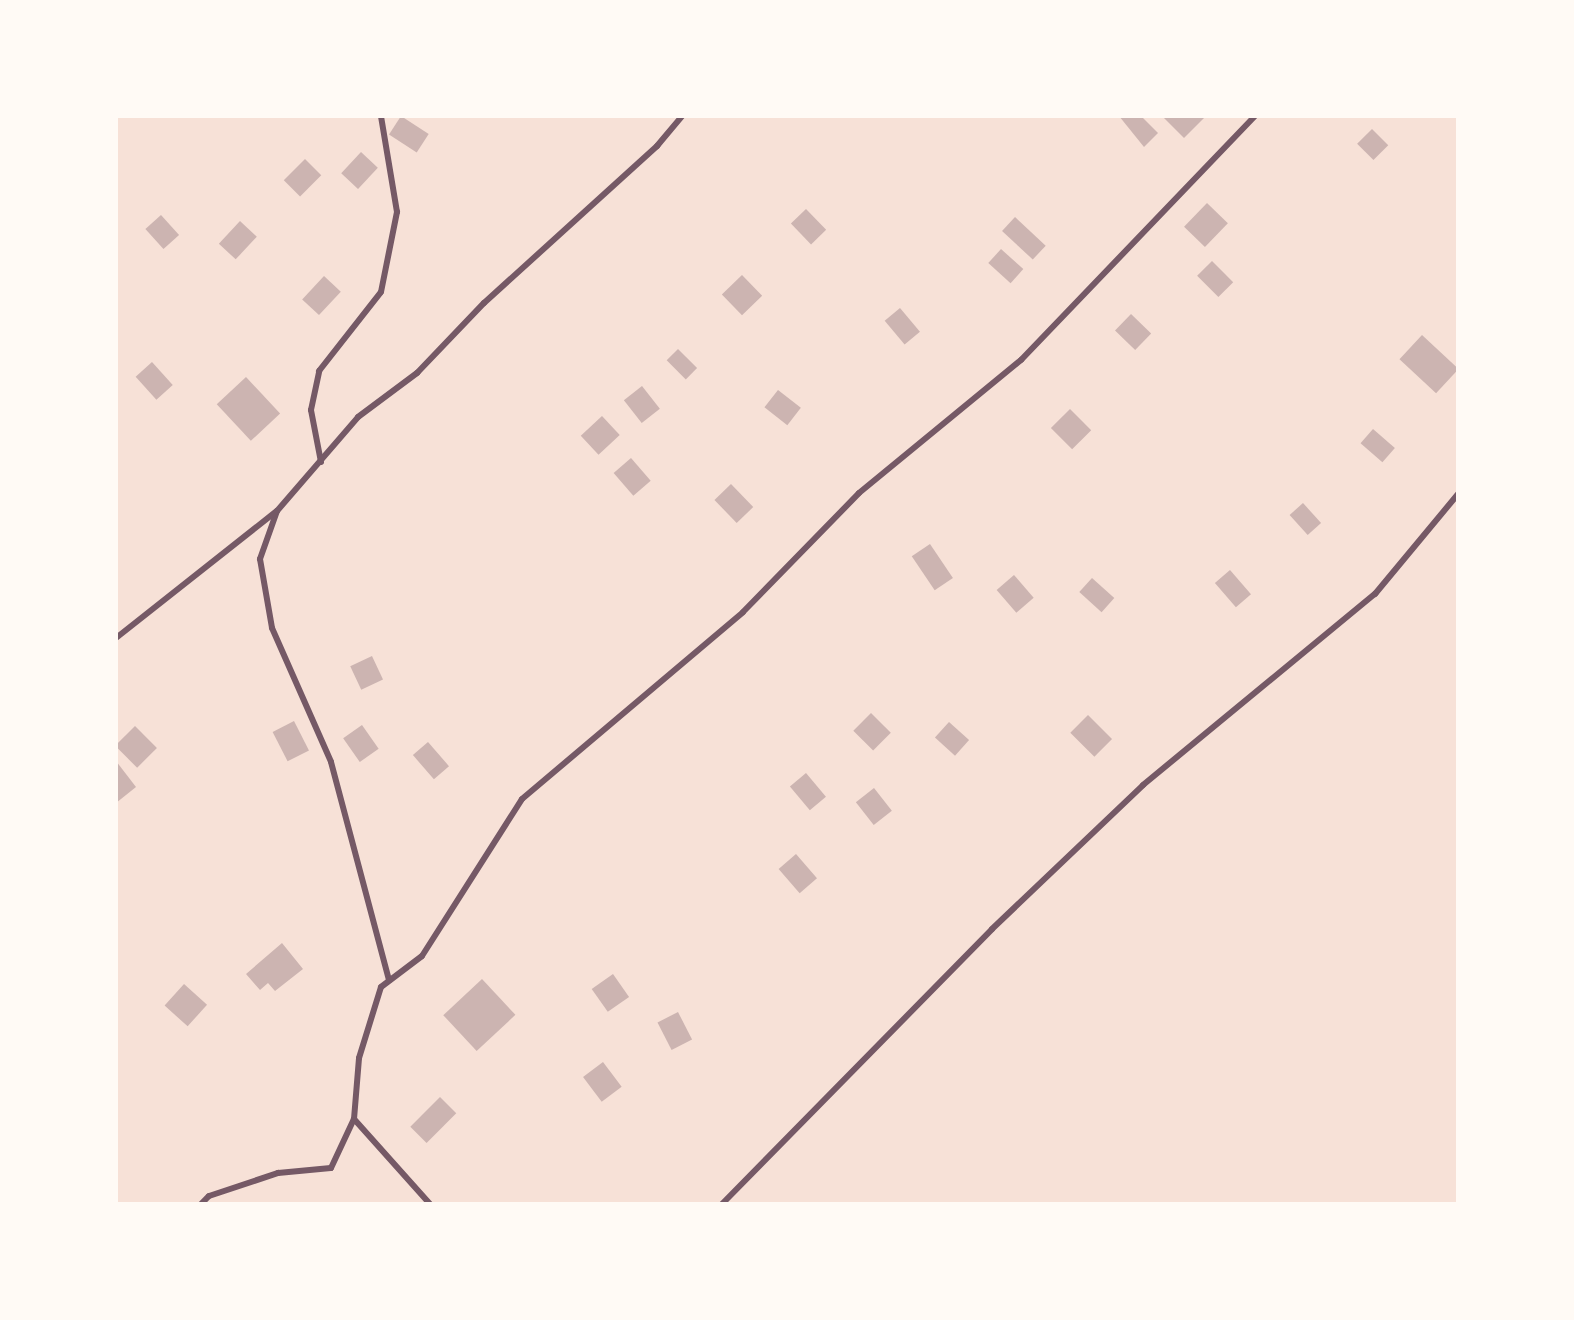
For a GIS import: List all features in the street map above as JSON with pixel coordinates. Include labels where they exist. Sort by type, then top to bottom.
[{"type":"lane","points":[[321,462],[311,410],[319,371],[381,292],[397,212],[381,116]]},
{"type":"lane","points":[[116,638],[277,511],[358,417],[417,373],[682,116]]},
{"type":"lane","points":[[201,1204],[209,1196],[278,1173],[331,1168],[354,1119],[359,1058],[381,987],[422,956],[522,799],[743,612],[859,493],[1021,360],[1255,116]]},
{"type":"lane","points":[[722,1204],[992,929],[1143,785],[1375,594],[1458,494]]},
{"type":"lane","points":[[277,511],[260,559],[272,628],[331,762],[389,980]]},
{"type":"lane","points":[[354,1119],[430,1204]]},
{"type":"building","points":[[401,116],[429,134],[417,152],[389,134]]},
{"type":"building","points":[[1119,116],[1141,116],[1158,133],[1144,147]]},
{"type":"building","points":[[1162,116],[1202,116],[1204,118],[1184,138]]},
{"type":"building","points":[[1372,129],[1388,145],[1373,160],[1357,144]]},
{"type":"building","points":[[361,152],[378,168],[358,189],[341,173]]},
{"type":"building","points":[[305,159],[321,175],[300,196],[284,180]]},
{"type":"building","points":[[1207,203],[1228,223],[1205,247],[1184,227]]},
{"type":"building","points":[[806,209],[826,230],[811,244],[791,224]]},
{"type":"building","points":[[161,215],[179,235],[163,249],[145,229]]},
{"type":"building","points":[[1015,217],[1046,246],[1033,260],[1002,231]]},
{"type":"building","points":[[240,221],[257,237],[236,259],[219,244]]},
{"type":"building","points":[[1001,249],[1023,269],[1011,283],[988,263]]},
{"type":"building","points":[[1212,261],[1233,282],[1218,297],[1197,276]]},
{"type":"building","points":[[742,275],[762,296],[742,315],[722,294]]},
{"type":"building","points":[[324,276],[341,292],[319,315],[302,299]]},
{"type":"building","points":[[900,308],[920,332],[905,345],[885,321]]},
{"type":"building","points":[[1131,314],[1151,333],[1135,350],[1115,331]]},
{"type":"building","points":[[1422,335],[1458,369],[1436,393],[1399,359]]},
{"type":"building","points":[[678,349],[697,368],[686,379],[667,360]]},
{"type":"building","points":[[152,362],[173,385],[156,400],[136,377]]},
{"type":"building","points":[[246,377],[280,414],[251,441],[217,404]]},
{"type":"building","points":[[642,386],[660,409],[642,423],[624,400]]},
{"type":"building","points":[[778,390],[801,408],[787,425],[764,407]]},
{"type":"building","points":[[1070,409],[1091,430],[1072,449],[1051,428]]},
{"type":"building","points":[[602,416],[620,435],[599,455],[581,436]]},
{"type":"building","points":[[1373,429],[1395,448],[1382,462],[1361,443]]},
{"type":"building","points":[[631,458],[651,481],[633,496],[614,473]]},
{"type":"building","points":[[731,484],[753,507],[737,523],[714,500]]},
{"type":"building","points":[[1303,503],[1321,523],[1308,535],[1290,515]]},
{"type":"building","points":[[930,544],[953,578],[935,590],[912,556]]},
{"type":"building","points":[[1230,570],[1251,594],[1236,607],[1215,583]]},
{"type":"building","points":[[1014,575],[1034,598],[1016,613],[997,590]]},
{"type":"building","points":[[1092,578],[1114,598],[1102,612],[1079,592]]},
{"type":"building","points":[[372,656],[383,680],[361,690],[350,666]]},
{"type":"building","points":[[871,713],[891,733],[873,750],[853,731]]},
{"type":"building","points":[[1088,715],[1112,739],[1094,757],[1070,733]]},
{"type":"building","points":[[294,721],[309,750],[288,761],[273,732]]},
{"type":"building","points":[[949,722],[969,740],[955,756],[935,738]]},
{"type":"building","points":[[362,725],[379,749],[360,762],[343,738]]},
{"type":"building","points":[[135,726],[157,748],[137,768],[116,747]]},
{"type":"building","points":[[428,742],[449,766],[434,779],[413,755]]},
{"type":"building","points":[[116,761],[136,787],[116,803]]},
{"type":"building","points":[[806,773],[826,797],[810,810],[790,786]]},
{"type":"building","points":[[874,788],[892,811],[874,825],[856,802]]},
{"type":"building","points":[[796,854],[817,878],[800,893],[779,869]]},
{"type":"building","points":[[282,943],[303,969],[275,991],[268,983],[260,990],[246,974]]},
{"type":"building","points":[[613,974],[629,997],[608,1012],[592,989]]},
{"type":"building","points":[[482,979],[515,1015],[477,1051],[443,1015]]},
{"type":"building","points":[[184,984],[207,1005],[188,1026],[165,1006]]},
{"type":"building","points":[[678,1012],[692,1040],[672,1050],[658,1022]]},
{"type":"building","points":[[603,1062],[622,1087],[602,1102],[583,1077]]},
{"type":"building","points":[[440,1097],[456,1113],[427,1143],[410,1127]]}]
